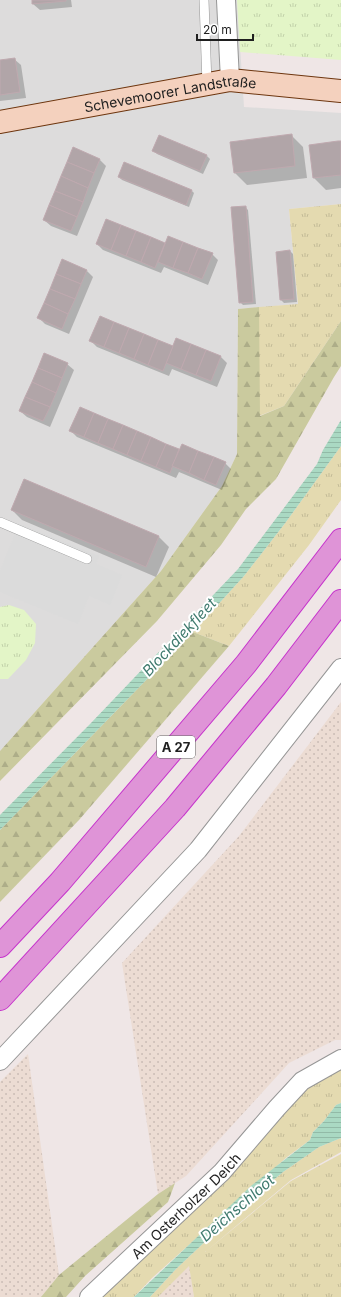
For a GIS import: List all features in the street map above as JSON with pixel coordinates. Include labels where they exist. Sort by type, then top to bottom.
[{"type":"highway","name":"A 27","points":[[0,946],[60,882],[246,664],[341,540]]},
{"type":"highway","name":"A 27","points":[[0,999],[175,808],[276,686],[341,601]]},
{"type":"street","points":[[226,0],[230,80]]},
{"type":"street","name":"Schevemoorer Landstraße","points":[[0,122],[230,80],[341,91]]},
{"type":"street","points":[[0,1061],[198,850],[341,668]]},
{"type":"street","name":"Am Osterholzer Deich","points":[[89,1297],[222,1172],[302,1081],[341,1059]]},
{"type":"lane","points":[[204,0],[207,84]]},
{"type":"lane","points":[[0,522],[87,559]]},
{"type":"shaded area","points":[[0,0],[237,0],[244,107],[341,113],[341,204],[289,209],[298,304],[238,309],[237,454],[222,486],[161,571],[0,751]]},
{"type":"shaded area","points":[[19,524],[99,556],[96,564],[122,575],[110,605],[89,596],[78,624],[0,592],[0,571]]},
{"type":"shaded area","points":[[341,702],[341,1040],[335,1040],[289,1063],[186,1176],[158,1194],[122,963],[239,836]]},
{"type":"shaded area","points":[[28,1054],[59,1275],[41,1297],[0,1297],[0,1082]]},
{"type":"shaded area","points":[[189,1265],[194,1297],[158,1297]]},
{"type":"green space","points":[[237,0],[341,0],[341,60],[240,52]]},
{"type":"green space","points":[[341,204],[341,321],[284,406],[259,416],[259,307],[298,304],[289,209]]},
{"type":"green space","points":[[259,307],[260,416],[284,406],[341,321],[341,366],[276,479],[246,509],[221,545],[157,621],[0,781],[0,751],[161,571],[222,486],[237,454],[238,309]]},
{"type":"green space","points":[[341,446],[341,500],[309,545],[229,646],[193,632],[244,576],[286,522]]},
{"type":"green space","points":[[9,605],[24,610],[36,624],[35,643],[26,660],[8,679],[0,679],[0,607]]},
{"type":"green space","points":[[193,632],[229,646],[79,820],[0,902],[0,830]]},
{"type":"green space","points":[[341,1068],[341,1103],[336,1105],[324,1121],[313,1132],[310,1140],[287,1157],[152,1278],[134,1297],[98,1297],[296,1098],[325,1075]]},
{"type":"green space","points":[[341,1138],[341,1152],[291,1180],[205,1252],[291,1181],[341,1154],[341,1297],[194,1297],[189,1266],[158,1297],[150,1297],[176,1269],[245,1204],[283,1172],[319,1147]]},
{"type":"green space","points":[[175,1183],[168,1202],[85,1276],[66,1297],[41,1297],[59,1275],[158,1194]]},
{"type":"water","name":"Blockdiekfleet","points":[[341,420],[341,446],[286,522],[244,576],[193,632],[0,830],[0,815],[91,723],[238,569],[317,464],[323,450]]},
{"type":"water","name":"Deichschloot","points":[[341,1103],[341,1138],[319,1147],[283,1172],[245,1204],[176,1269],[150,1297],[134,1297],[252,1185],[310,1140],[313,1132],[324,1121],[336,1105]]},
{"type":"building","points":[[32,0],[66,0],[66,1],[32,4]]},
{"type":"building","points":[[15,58],[20,92],[0,95],[0,60]]},
{"type":"building","points":[[292,134],[295,166],[234,173],[230,142]]},
{"type":"building","points":[[159,135],[207,155],[200,171],[152,151]]},
{"type":"building","points":[[341,141],[341,175],[313,178],[309,145]]},
{"type":"building","points":[[73,147],[100,159],[94,173],[67,162]]},
{"type":"building","points":[[67,162],[94,173],[88,188],[61,176]]},
{"type":"building","points":[[124,162],[192,190],[186,205],[118,177]]},
{"type":"building","points":[[61,176],[88,188],[83,202],[55,191]]},
{"type":"building","points":[[55,191],[83,202],[77,217],[49,205]]},
{"type":"building","points":[[49,205],[77,217],[71,231],[43,220]]},
{"type":"building","points":[[246,206],[253,302],[239,303],[231,207]]},
{"type":"building","points":[[106,219],[121,225],[111,250],[96,244]]},
{"type":"building","points":[[121,225],[136,231],[126,256],[111,250]]},
{"type":"building","points":[[136,231],[151,237],[141,262],[126,256]]},
{"type":"building","points":[[168,236],[183,242],[173,268],[158,262]]},
{"type":"building","points":[[151,237],[165,243],[155,268],[141,262]]},
{"type":"building","points":[[183,242],[198,248],[188,273],[173,268]]},
{"type":"building","points":[[198,248],[213,253],[202,279],[188,273]]},
{"type":"building","points":[[290,250],[294,299],[280,300],[276,252]]},
{"type":"building","points":[[62,259],[87,270],[81,284],[56,274]]},
{"type":"building","points":[[56,274],[81,284],[75,299],[50,289]]},
{"type":"building","points":[[50,289],[75,299],[68,314],[44,303]]},
{"type":"building","points":[[44,303],[68,314],[62,329],[37,318]]},
{"type":"building","points":[[100,316],[114,322],[104,347],[89,341]]},
{"type":"building","points":[[114,322],[129,328],[119,353],[104,347]]},
{"type":"building","points":[[129,328],[144,334],[134,359],[119,353]]},
{"type":"building","points":[[144,334],[158,340],[148,365],[134,359]]},
{"type":"building","points":[[176,338],[191,344],[181,369],[166,363]]},
{"type":"building","points":[[158,340],[173,346],[163,371],[148,365]]},
{"type":"building","points":[[191,344],[206,350],[196,375],[181,369]]},
{"type":"building","points":[[206,350],[221,356],[211,381],[196,375]]},
{"type":"building","points":[[44,353],[68,363],[62,378],[38,368]]},
{"type":"building","points":[[38,368],[62,378],[56,393],[32,382]]},
{"type":"building","points":[[32,382],[56,393],[50,407],[25,397]]},
{"type":"building","points":[[25,397],[50,407],[43,421],[19,411]]},
{"type":"building","points":[[80,407],[94,413],[84,437],[69,431]]},
{"type":"building","points":[[94,413],[108,419],[98,443],[84,437]]},
{"type":"building","points":[[108,419],[123,425],[113,449],[98,443]]},
{"type":"building","points":[[123,425],[137,431],[127,455],[113,449]]},
{"type":"building","points":[[137,431],[151,437],[141,461],[127,455]]},
{"type":"building","points":[[151,437],[166,444],[156,467],[141,461]]},
{"type":"building","points":[[166,444],[179,449],[170,473],[156,467]]},
{"type":"building","points":[[182,444],[198,451],[189,473],[172,466]]},
{"type":"building","points":[[198,451],[214,457],[204,480],[189,473]]},
{"type":"building","points":[[214,457],[226,462],[216,485],[204,480]]},
{"type":"building","points":[[24,479],[159,536],[146,567],[11,510]]}]
